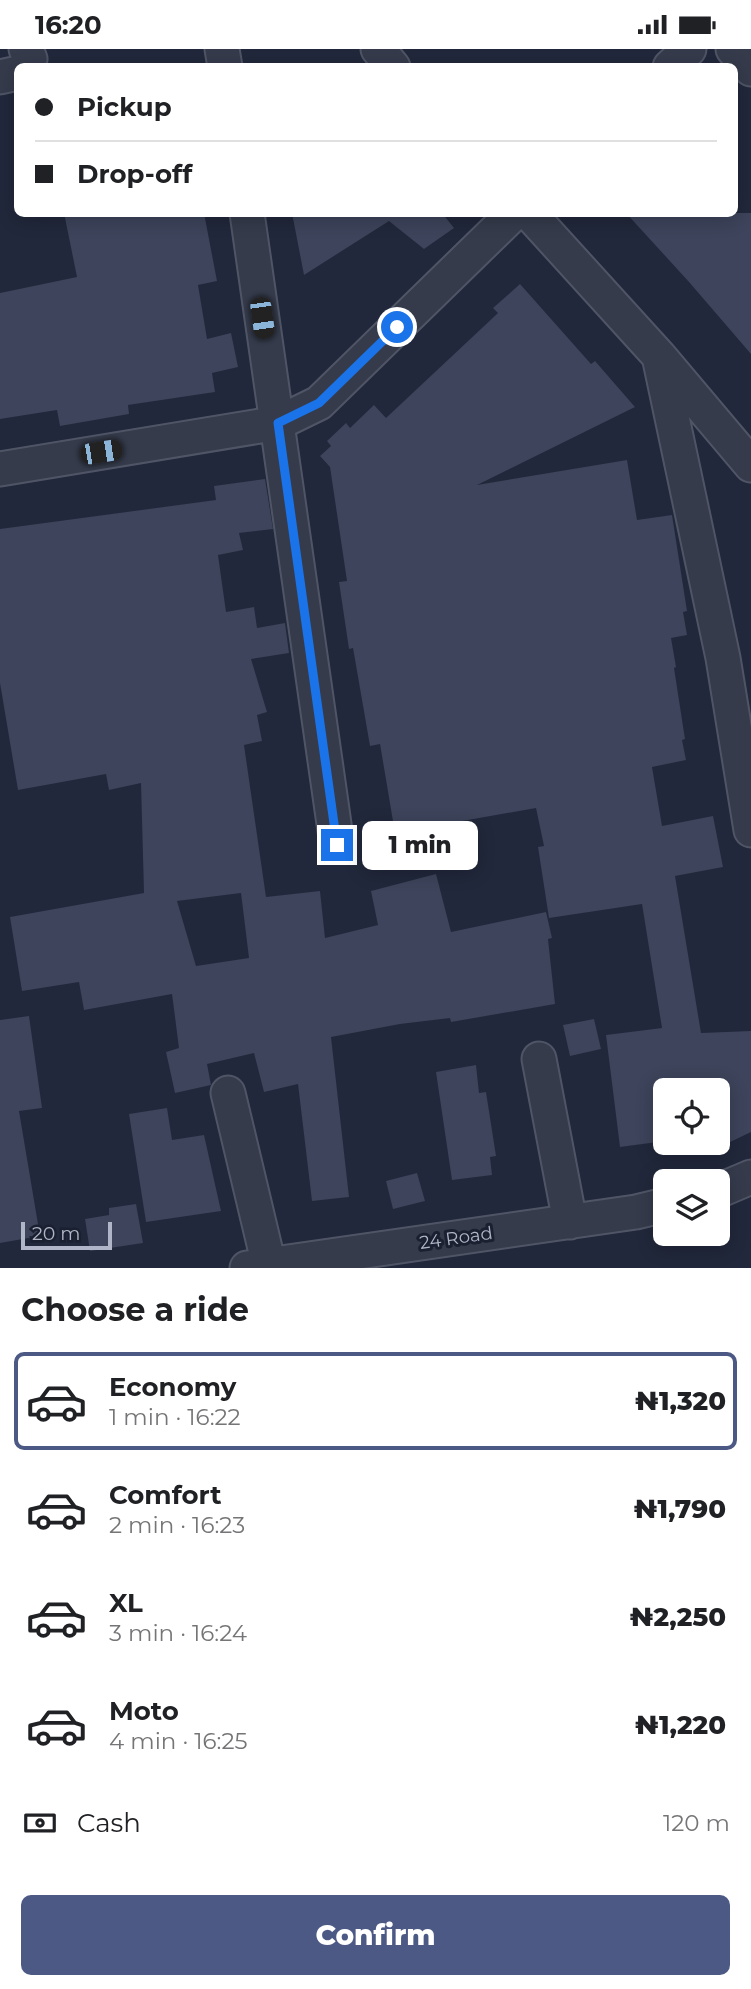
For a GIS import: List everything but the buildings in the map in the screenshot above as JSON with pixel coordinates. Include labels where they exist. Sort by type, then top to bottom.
[{"type":"street","points":[[378,49],[390,63]]},
{"type":"street","points":[[674,63],[689,49]]},
{"type":"street","points":[[733,49],[751,69]]},
{"type":"street","points":[[248,217],[337,845]]},
{"type":"street","points":[[0,469],[278,423],[319,403],[510,217]]},
{"type":"street","points":[[533,217],[659,356],[751,465]]},
{"type":"street","points":[[659,356],[723,657],[751,830]]},
{"type":"street","points":[[539,1059],[570,1222]]},
{"type":"street","points":[[228,1093],[258,1266]]},
{"type":"street","points":[[730,1186],[751,1177]]},
{"type":"street","name":"24 Road","points":[[258,1266],[653,1208]]},
{"type":"route","points":[[337,845],[278,423],[319,403],[397,327]]}]
